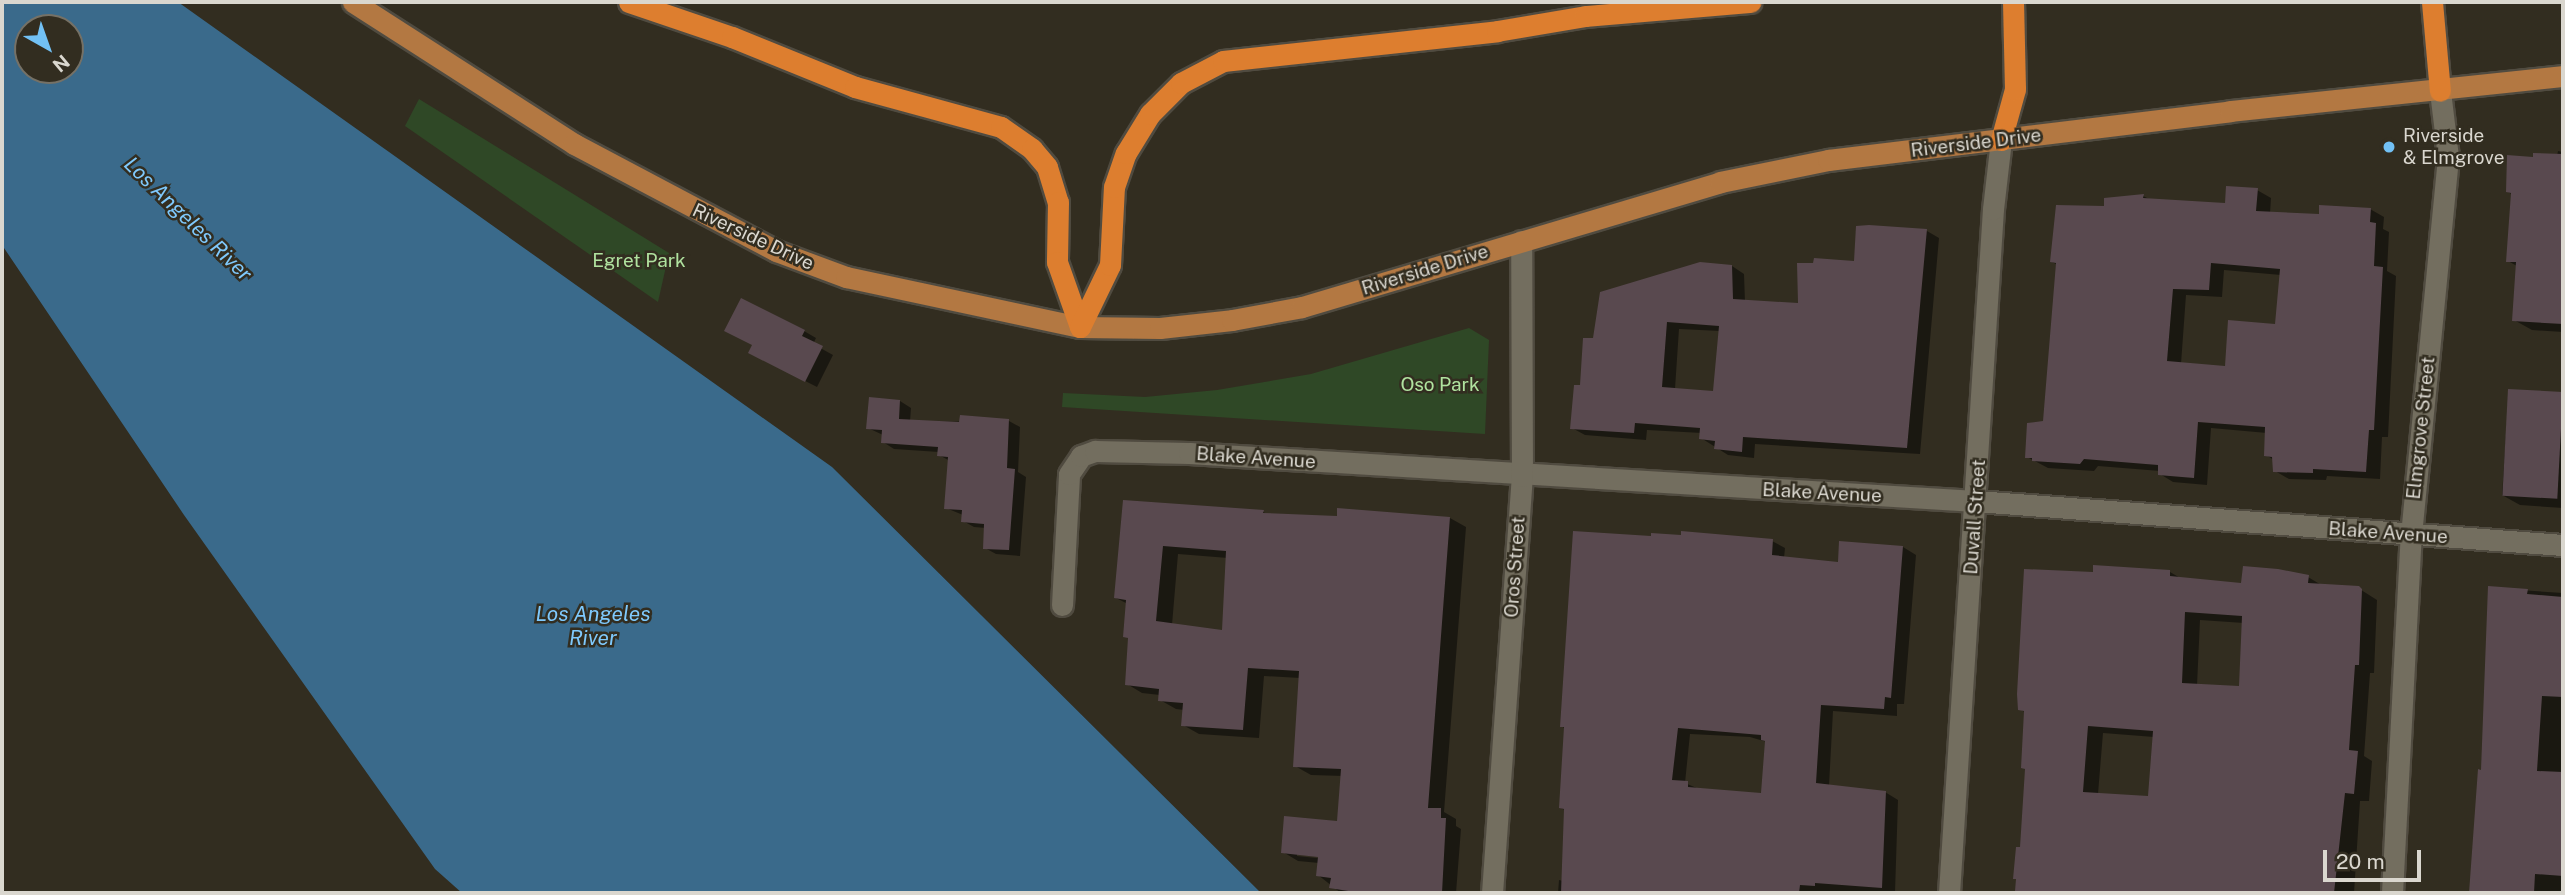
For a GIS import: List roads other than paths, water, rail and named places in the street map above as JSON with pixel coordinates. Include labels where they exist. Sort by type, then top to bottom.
[{"type":"highway","points":[[629,2],[732,37],[855,87],[1001,127],[1032,149],[1047,167],[1058,202],[1057,262],[1080,327]]},
{"type":"highway","points":[[1080,327],[1110,265],[1114,187],[1126,153],[1150,114],[1181,83],[1223,61],[1497,32],[1586,16],[1750,2]]},
{"type":"highway","points":[[2001,140],[2015,89],[2013,2]]},
{"type":"highway","points":[[2432,2],[2440,90]]},
{"type":"main road","name":"Riverside Drive","points":[[354,2],[574,144],[776,251],[846,277],[1080,327],[1160,328],[1232,320],[1302,307],[1720,182],[1829,160],[2230,111],[2563,76]]},
{"type":"street","name":"Elmgrove Street","points":[[2392,893],[2411,535],[2448,157],[2440,90]]},
{"type":"street","name":"Duvall Street","points":[[1949,893],[1993,209],[2001,140]]},
{"type":"street","name":"Oros Street","points":[[1492,893],[1522,476],[1521,241]]},
{"type":"street","name":"Blake Avenue","points":[[1062,605],[1069,474],[1082,456],[1095,451],[1189,453],[1522,476],[1976,501],[2563,545]]},
{"type":"water","name":"Los Angeles River","points":[[2,2],[178,2],[832,467],[1261,893],[462,893],[435,869],[184,515],[2,245]]},
{"type":"place","name":"Riverside & Elmgrove","points":[[2389,147]]},
{"type":"park label","name":"Egret Park","points":[[639,261]]},
{"type":"park label","name":"Oso Park","points":[[1440,385]]}]
